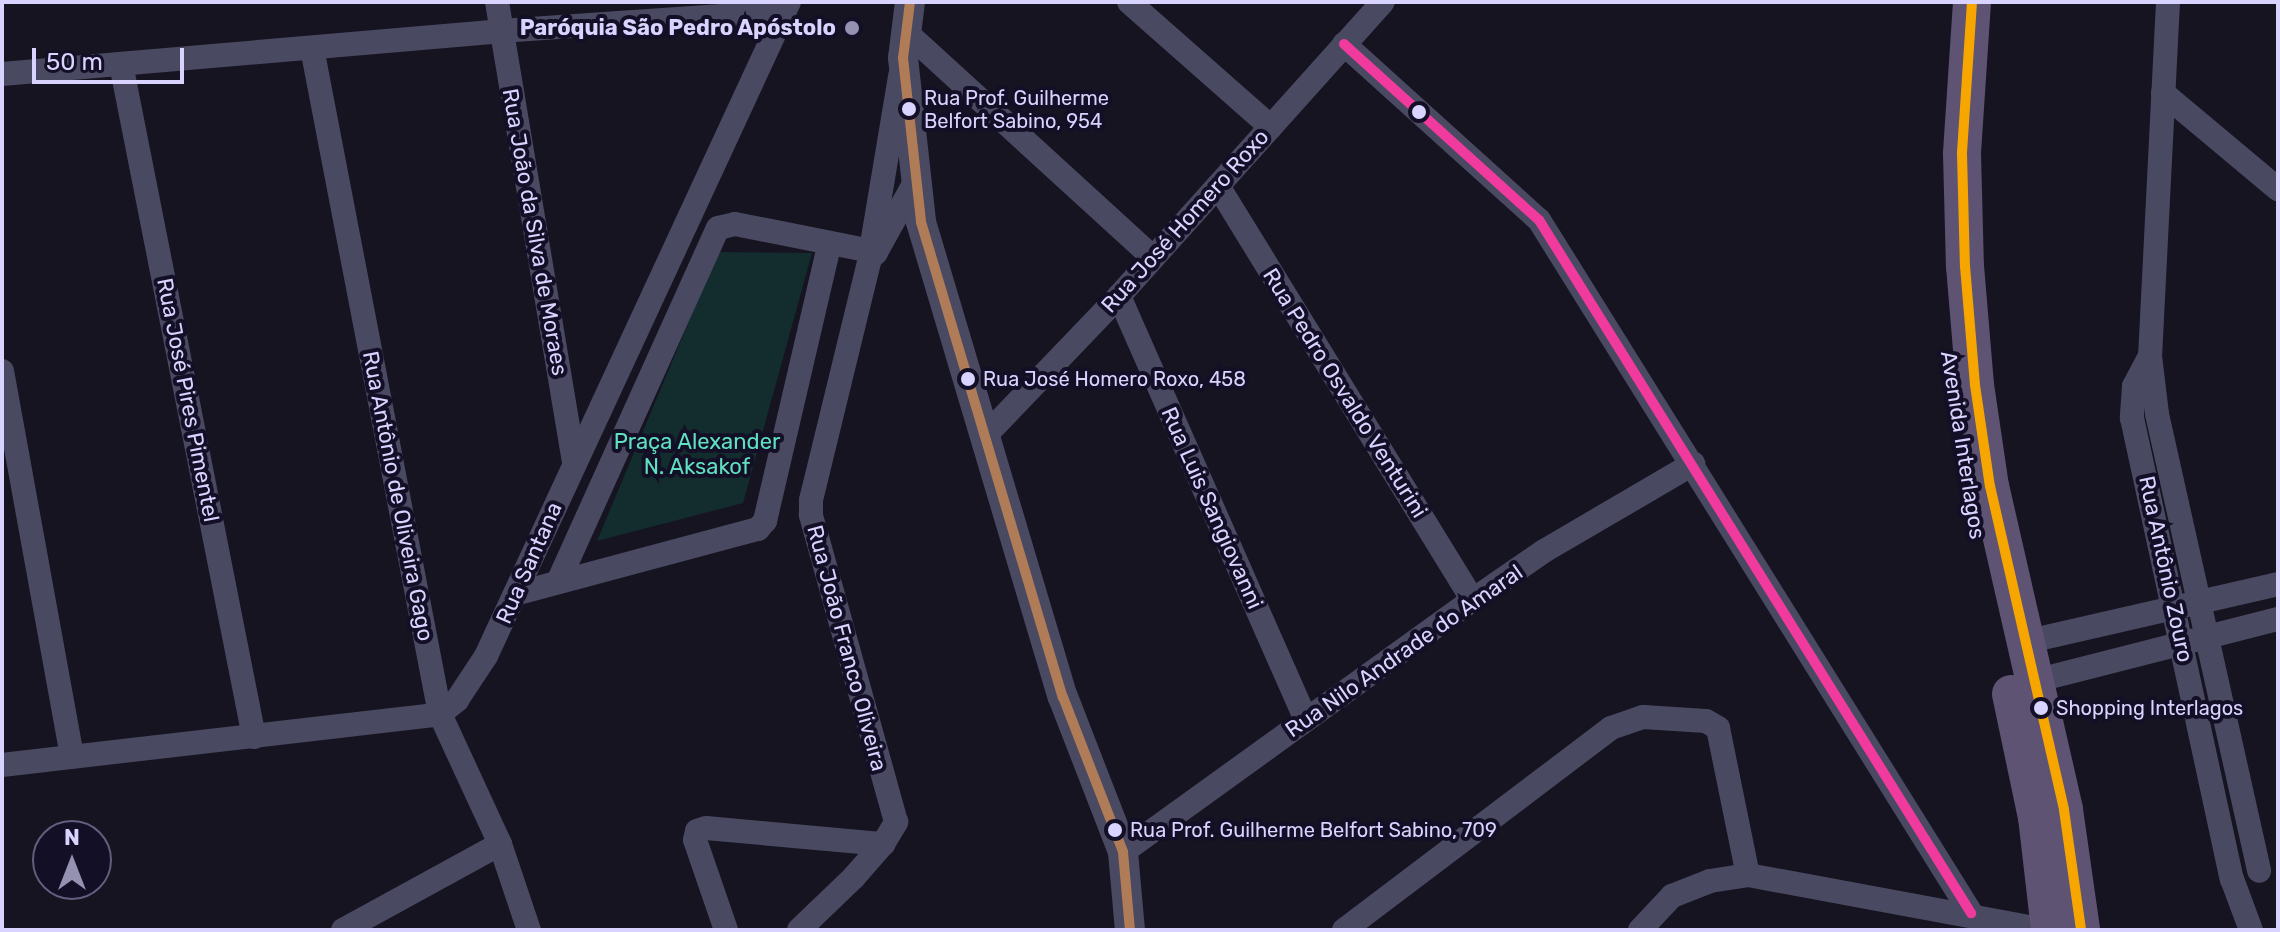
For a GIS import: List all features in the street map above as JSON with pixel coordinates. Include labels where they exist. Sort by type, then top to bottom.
[{"type":"main road","name":"Avenida Interlagos","points":[[1947,2],[1938,177],[1949,360],[1965,481],[2037,817],[2048,930]]},
{"type":"main road","name":"Avenida Interlagos","points":[[1972,2],[1962,154],[1970,326],[1990,486],[2064,810],[2081,930]]},
{"type":"street","name":"Rua João da Silva de Moraes","points":[[497,2],[574,462]]},
{"type":"street","name":"Rua João Franco Oliveira","points":[[883,844],[896,822],[811,515],[812,487],[871,255],[910,2]]},
{"type":"street","points":[[1129,2],[1271,127]]},
{"type":"street","name":"Rua José Homero Roxo","points":[[984,437],[1119,296],[1383,2]]},
{"type":"street","name":"Rua Antônio Zouro","points":[[2168,2],[2150,356],[2157,414],[2199,602],[2268,869]]},
{"type":"street","points":[[2,74],[786,7]]},
{"type":"street","name":"Rua Santana","points":[[440,714],[457,700],[477,673],[786,7]]},
{"type":"street","points":[[1344,44],[1539,220],[1971,913]]},
{"type":"street","points":[[904,45],[914,184],[930,256],[1063,697],[1123,852],[1130,930]]},
{"type":"street","points":[[904,45],[1152,257]]},
{"type":"street","name":"Rua Antônio de Oliveira Gago","points":[[312,48],[440,714],[500,844],[529,930]]},
{"type":"street","name":"Rua José Pires Pimentel","points":[[121,64],[254,737]]},
{"type":"street","points":[[2163,93],[2278,189]]},
{"type":"street","name":"Rua João Franco Oliveira","points":[[871,255],[914,184]]},
{"type":"street","name":"Rua Pedro Osvaldo Venturini","points":[[1218,186],[1473,600]]},
{"type":"street","points":[[558,582],[718,228],[735,224],[871,255]]},
{"type":"street","points":[[515,594],[753,531],[765,521],[829,245]]},
{"type":"street","name":"Rua Luis Sangiovanni","points":[[1119,296],[1306,720]]},
{"type":"street","name":"Rua Antônio Zouro","points":[[2150,356],[2134,386],[2132,418],[2232,879],[2251,930]]},
{"type":"street","points":[[2,371],[7,431],[72,757]]},
{"type":"street","name":"Rua Nilo Andrade do Amaral","points":[[1123,852],[1544,551],[1693,464]]},
{"type":"street","points":[[2025,642],[2278,584]]},
{"type":"street","points":[[2034,681],[2278,619]]},
{"type":"street","points":[[2,765],[440,714]]},
{"type":"street","points":[[1344,930],[1611,728],[1643,717],[1706,721],[1718,728],[1748,875]]},
{"type":"street","points":[[726,930],[695,840],[697,831],[706,828],[883,844]]},
{"type":"street","points":[[343,930],[500,844]]},
{"type":"street","points":[[799,930],[883,844]]},
{"type":"street","points":[[2232,879],[2268,869]]},
{"type":"street","points":[[1640,930],[1659,908],[1686,889],[1748,875],[1971,913],[2048,930]]},
{"type":"green space","name":"Praça Alexander N. Aksakof","points":[[718,252],[812,253],[743,503],[597,541]]},
{"type":"transit line","points":[[910,2],[903,58],[921,222],[1063,697],[1123,852],[1130,930]]},
{"type":"transit line","points":[[1972,2],[1962,154],[1965,266],[1975,385],[1990,486],[2064,810],[2081,930]]},
{"type":"transit line","points":[[1344,44],[1539,220],[1971,913]]},
{"type":"place","name":"Paróquia São Pedro Apóstolo","points":[[852,28]]},
{"type":"place","name":"Rua Prof. Guilherme Belfort Sabino, 954","points":[[909,109]]},
{"type":"place","name":"Rua José Homero Roxo, 458","points":[[968,379]]},
{"type":"place","name":"Shopping Interlagos","points":[[2041,708]]},
{"type":"place","name":"Rua Prof. Guilherme Belfort Sabino, 709","points":[[1115,830]]}]
